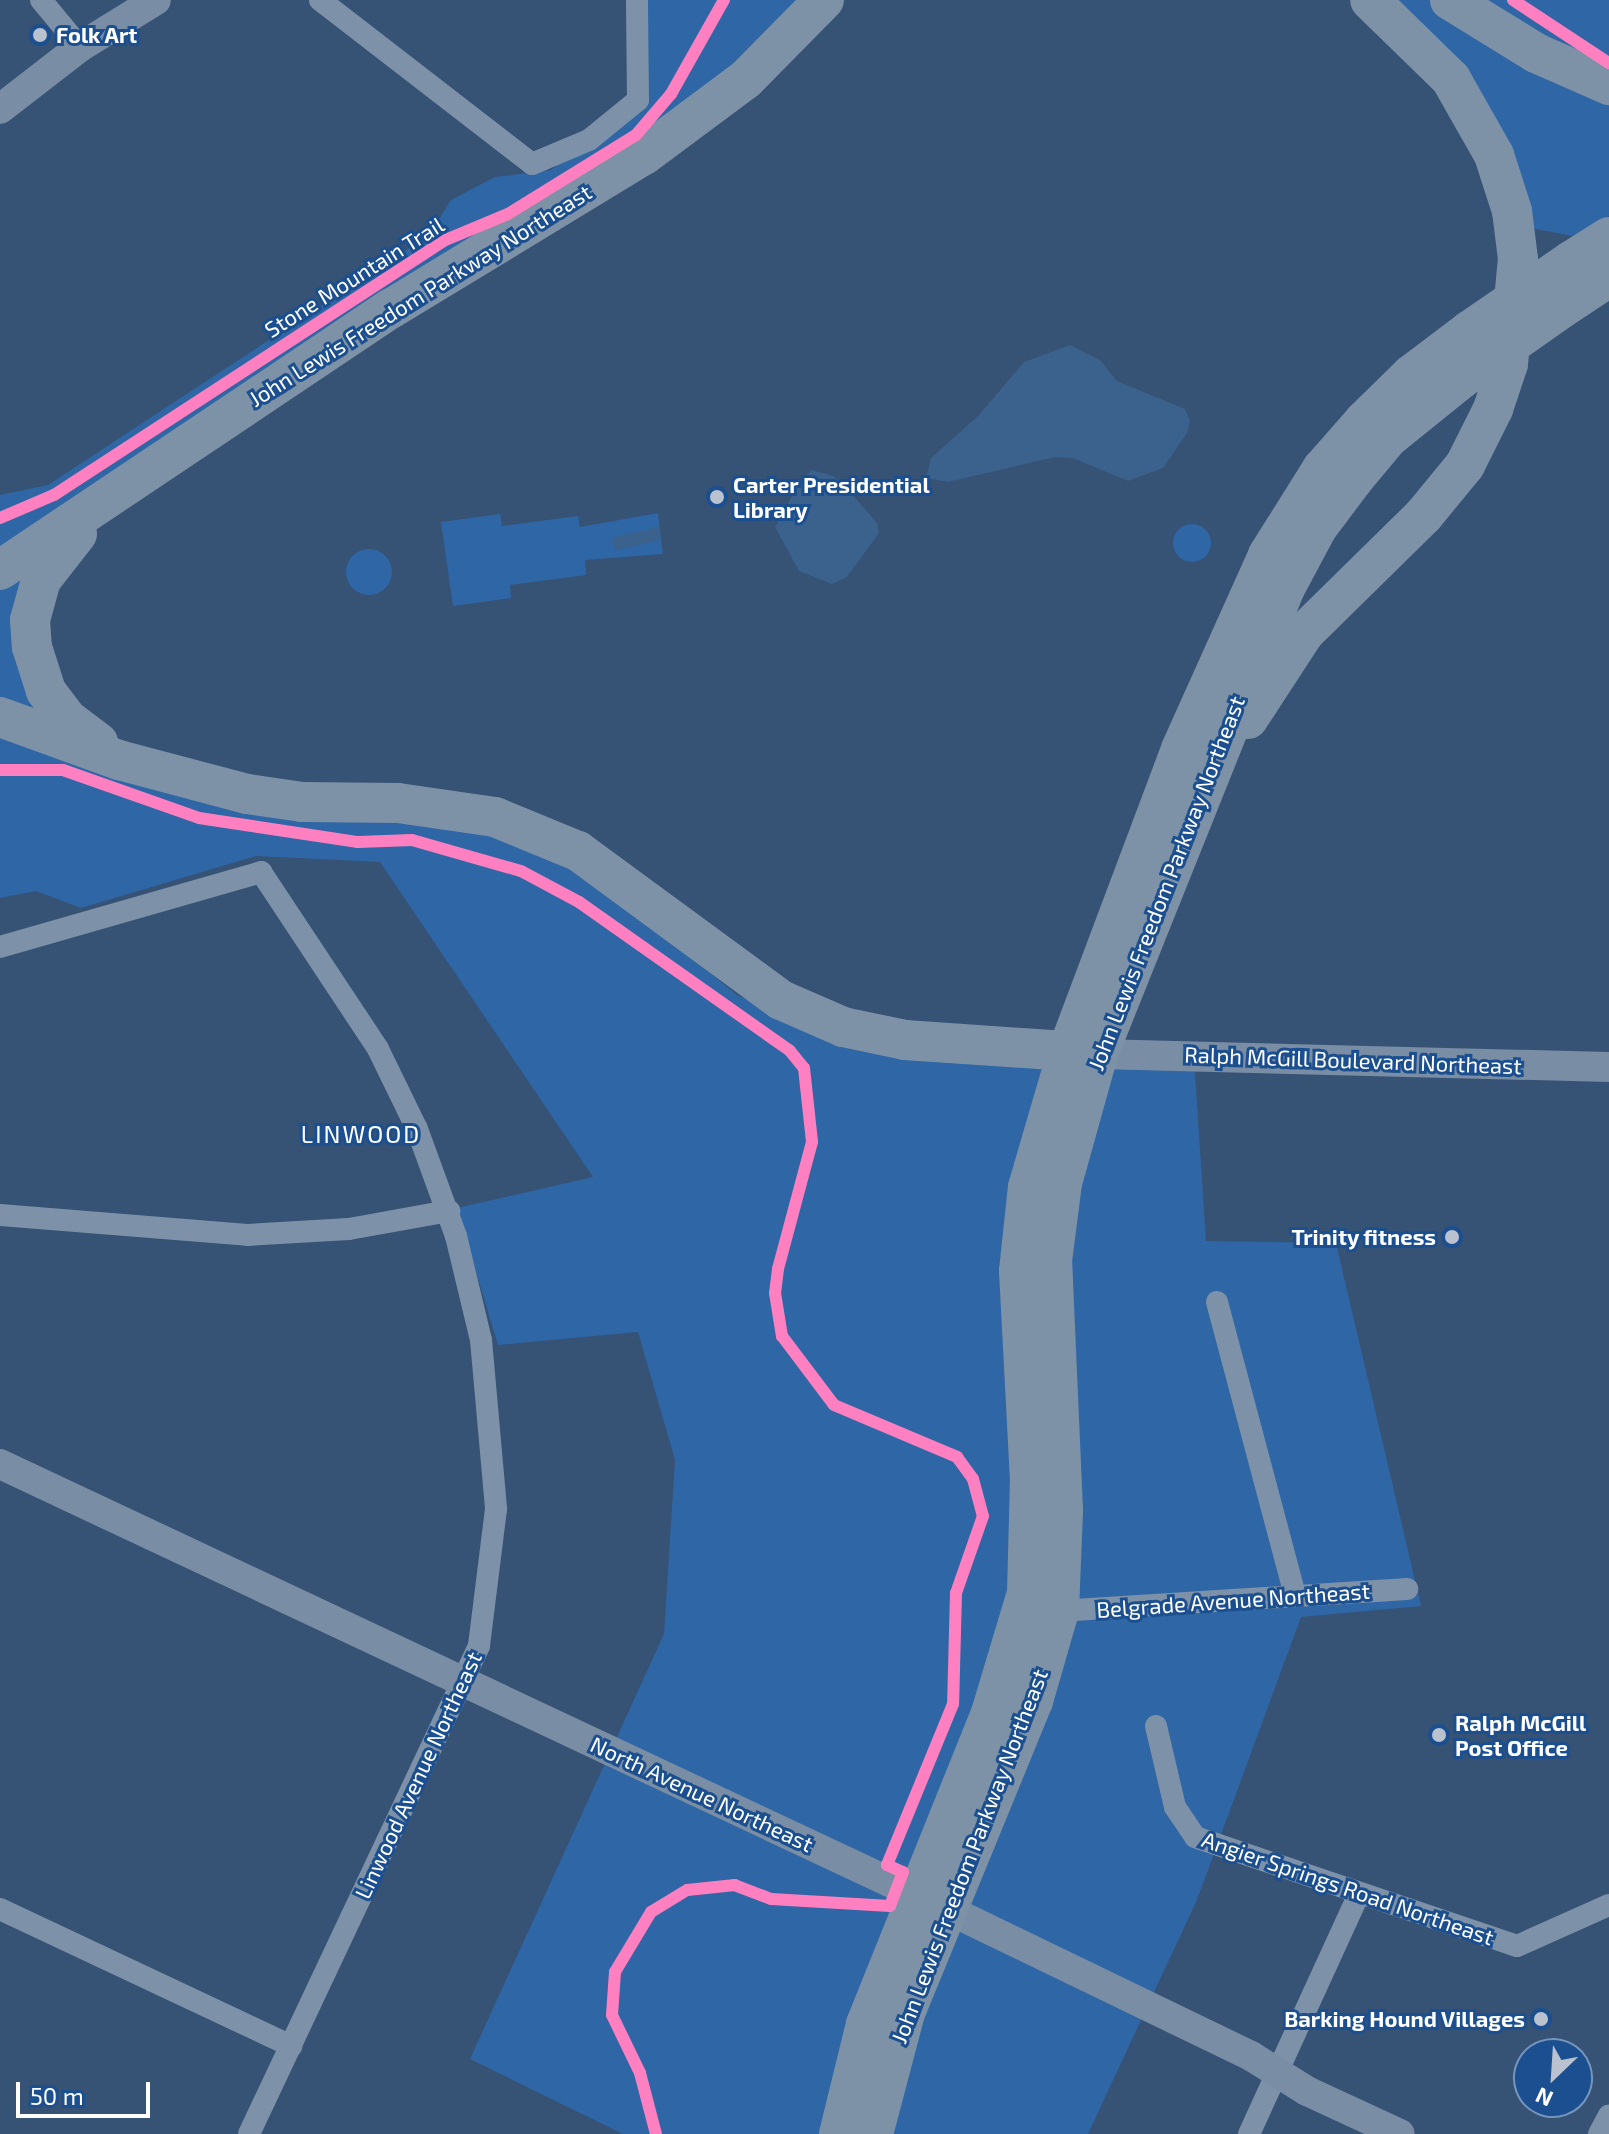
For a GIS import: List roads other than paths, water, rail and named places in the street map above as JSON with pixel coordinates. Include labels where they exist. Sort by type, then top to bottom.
[{"type":"highway","name":"John Lewis Freedom Parkway Northeast","points":[[0,570],[121,493],[236,409],[697,118],[746,79],[824,0]]},
{"type":"highway","points":[[1203,789],[1304,633],[1424,515],[1465,465],[1493,409],[1508,364],[1518,259],[1512,211],[1494,155],[1451,79],[1370,0]]},
{"type":"highway","points":[[1450,0],[1546,59],[1609,85]]},
{"type":"highway","name":"John Lewis Freedom Parkway Northeast","points":[[839,2134],[866,2024],[932,1903],[1033,1701],[1059,1611],[1063,1510],[1052,1261],[1062,1183],[1083,1052],[1181,749],[1268,555],[1322,469],[1364,421],[1411,375],[1469,331],[1609,237]]},
{"type":"highway","name":"John Lewis Freedom Parkway Northeast","points":[[873,2134],[932,1903],[1027,1593],[1030,1481],[1019,1271],[1028,1187],[1083,1052],[1203,789],[1266,629],[1317,528],[1388,438],[1461,379],[1609,277]]},
{"type":"highway","points":[[121,493],[49,566],[33,605],[32,647],[46,691],[67,719],[100,744],[169,774]]},
{"type":"highway","name":"John Lewis Freedom Parkway Northeast","points":[[0,717],[169,774],[302,802],[398,803],[495,817],[578,851],[781,1000],[843,1027],[905,1040],[1083,1052]]},
{"type":"main road","points":[[0,109],[80,47],[156,0]]},
{"type":"main road","name":"Ralph McGill Boulevard Northeast","points":[[1083,1052],[1609,1067]]},
{"type":"main road","name":"North Avenue Northeast","points":[[0,1464],[932,1903],[1400,2134]]},
{"type":"street","points":[[41,0],[80,47]]},
{"type":"street","points":[[320,0],[532,164],[589,140],[638,100],[637,0]]},
{"type":"street","name":"Linwood Avenue Northeast","points":[[0,947],[261,872],[378,1049],[417,1129],[449,1211],[481,1340],[495,1473],[488,1605],[479,1646],[249,2134]]},
{"type":"street","points":[[0,1215],[247,1235],[349,1229],[449,1211]]},
{"type":"street","points":[[1217,1302],[1295,1596]]},
{"type":"street","name":"Belgrade Avenue Northeast","points":[[1059,1611],[1407,1589]]},
{"type":"street","name":"Angier Springs Road Northeast","points":[[1156,1726],[1175,1807],[1195,1837],[1517,1946],[1609,1905]]},
{"type":"street","points":[[1249,2134],[1359,1894]]},
{"type":"street","points":[[0,1909],[291,2046]]},
{"type":"street","points":[[1599,2134],[1609,2115]]},
{"type":"place","name":"Folk Art","points":[[40,35]]},
{"type":"place","name":"Carter Presidential Library","points":[[717,497]]},
{"type":"place","name":"Trinity fitness","points":[[1452,1237]]},
{"type":"place","name":"Ralph McGill Post Office","points":[[1439,1735]]},
{"type":"place","name":"Barking Hound Villages","points":[[1541,2019]]},
{"type":"district","name":"LINWOOD","points":[[361,1134]]}]
